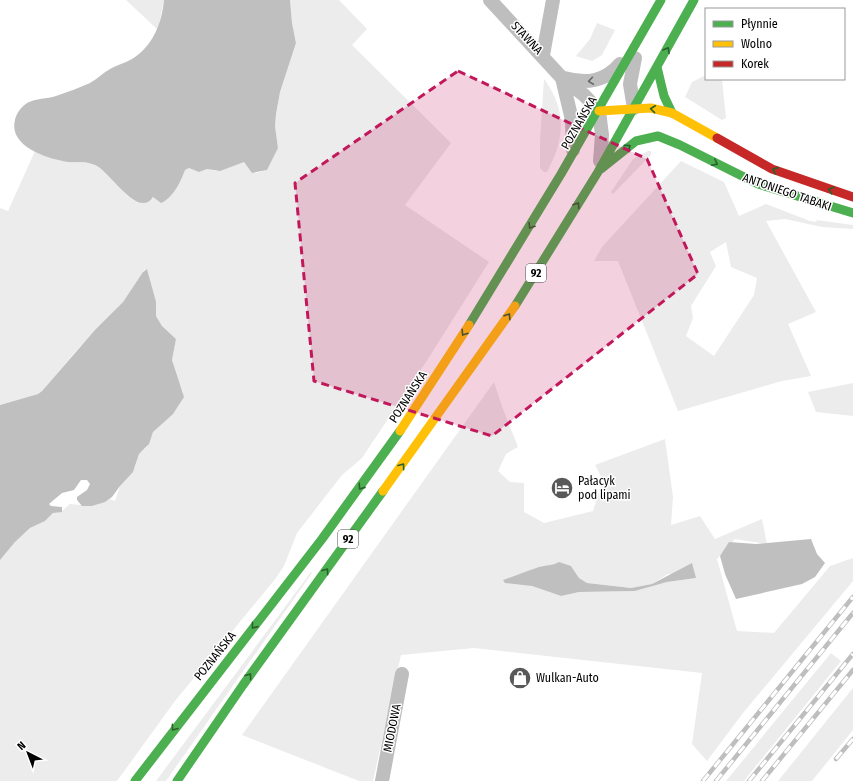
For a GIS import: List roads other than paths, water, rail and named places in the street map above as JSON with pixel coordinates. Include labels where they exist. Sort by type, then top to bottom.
[{"type":"main road","name":"POZNAŃSKA","points":[[135,781],[197,697],[291,581],[383,456],[485,300],[573,157],[661,0]]},
{"type":"main road","name":"92","points":[[177,781],[243,685],[507,319],[636,113],[657,67],[694,0]]},
{"type":"main road","points":[[657,67],[664,96],[672,113]]},
{"type":"main road","name":"ANTONIEGO TABAKI","points":[[599,111],[636,113],[651,108],[672,113],[772,169],[853,197]]},
{"type":"main road","name":"ANTONIEGO TABAKI","points":[[646,127],[658,136],[680,145],[754,183],[853,213]]},
{"type":"main road","points":[[598,172],[636,141],[658,136]]},
{"type":"street","name":"STAWNA","points":[[490,0],[543,55],[562,78],[584,95],[599,111]]},
{"type":"street","points":[[543,55],[553,0]]},
{"type":"street","points":[[562,78],[582,82],[602,78],[617,68],[640,39]]},
{"type":"street","points":[[636,113],[631,97],[630,84],[640,39]]},
{"type":"street","name":"STAWNA","points":[[562,78],[572,120],[573,157]]},
{"type":"street","points":[[598,172],[602,144],[599,111]]},
{"type":"street","name":"MIODOWA","points":[[382,781],[402,674]]},
{"type":"railway","points":[[703,781],[853,597]]},
{"type":"railway","points":[[716,781],[853,613]]},
{"type":"railway","points":[[749,781],[853,654]]},
{"type":"railway","points":[[762,781],[853,670]]},
{"type":"railway","points":[[836,759],[853,739]]},
{"type":"place","name":"Pałacyk pod lipami","points":[[562,488]]},
{"type":"place","name":"Wulkan-Auto","points":[[520,678]]}]
